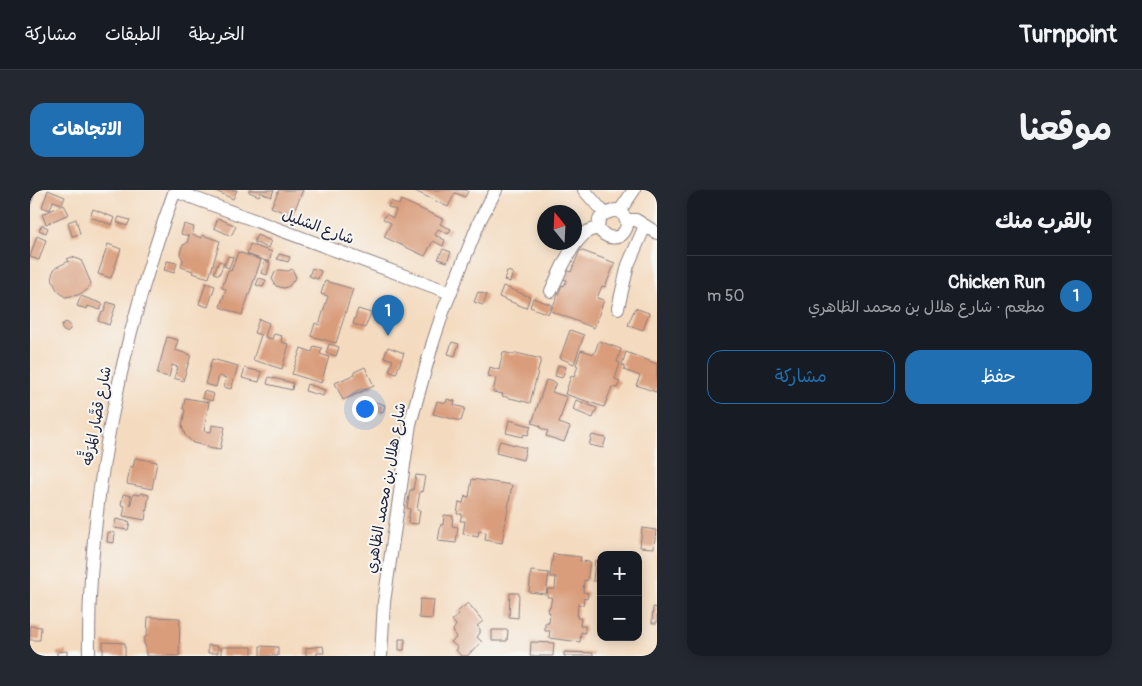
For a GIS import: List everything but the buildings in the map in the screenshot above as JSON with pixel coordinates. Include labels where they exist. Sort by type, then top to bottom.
[{"type":"street","name":"شارع هلال بن محمد الظاهري","points":[[381,656],[384,602],[410,424],[444,309],[480,220],[496,190]]},
{"type":"street","points":[[584,190],[605,214]]},
{"type":"street","points":[[598,228],[607,237],[621,236],[626,229],[623,216],[634,190]]},
{"type":"street","name":"شارع الشليل","points":[[175,191],[451,293]]},
{"type":"street","name":"شارع قصَّار المَرَقَّه","points":[[89,656],[90,586],[100,492],[108,440],[121,374],[136,314],[175,191]]},
{"type":"street","points":[[598,228],[602,215],[615,210],[657,233]]},
{"type":"street","points":[[618,308],[628,265],[645,226]]},
{"type":"street","points":[[551,291],[564,262],[578,240],[588,231],[598,228]]},
{"type":"place","name":"Chicken Run","points":[[388,336]]}]
